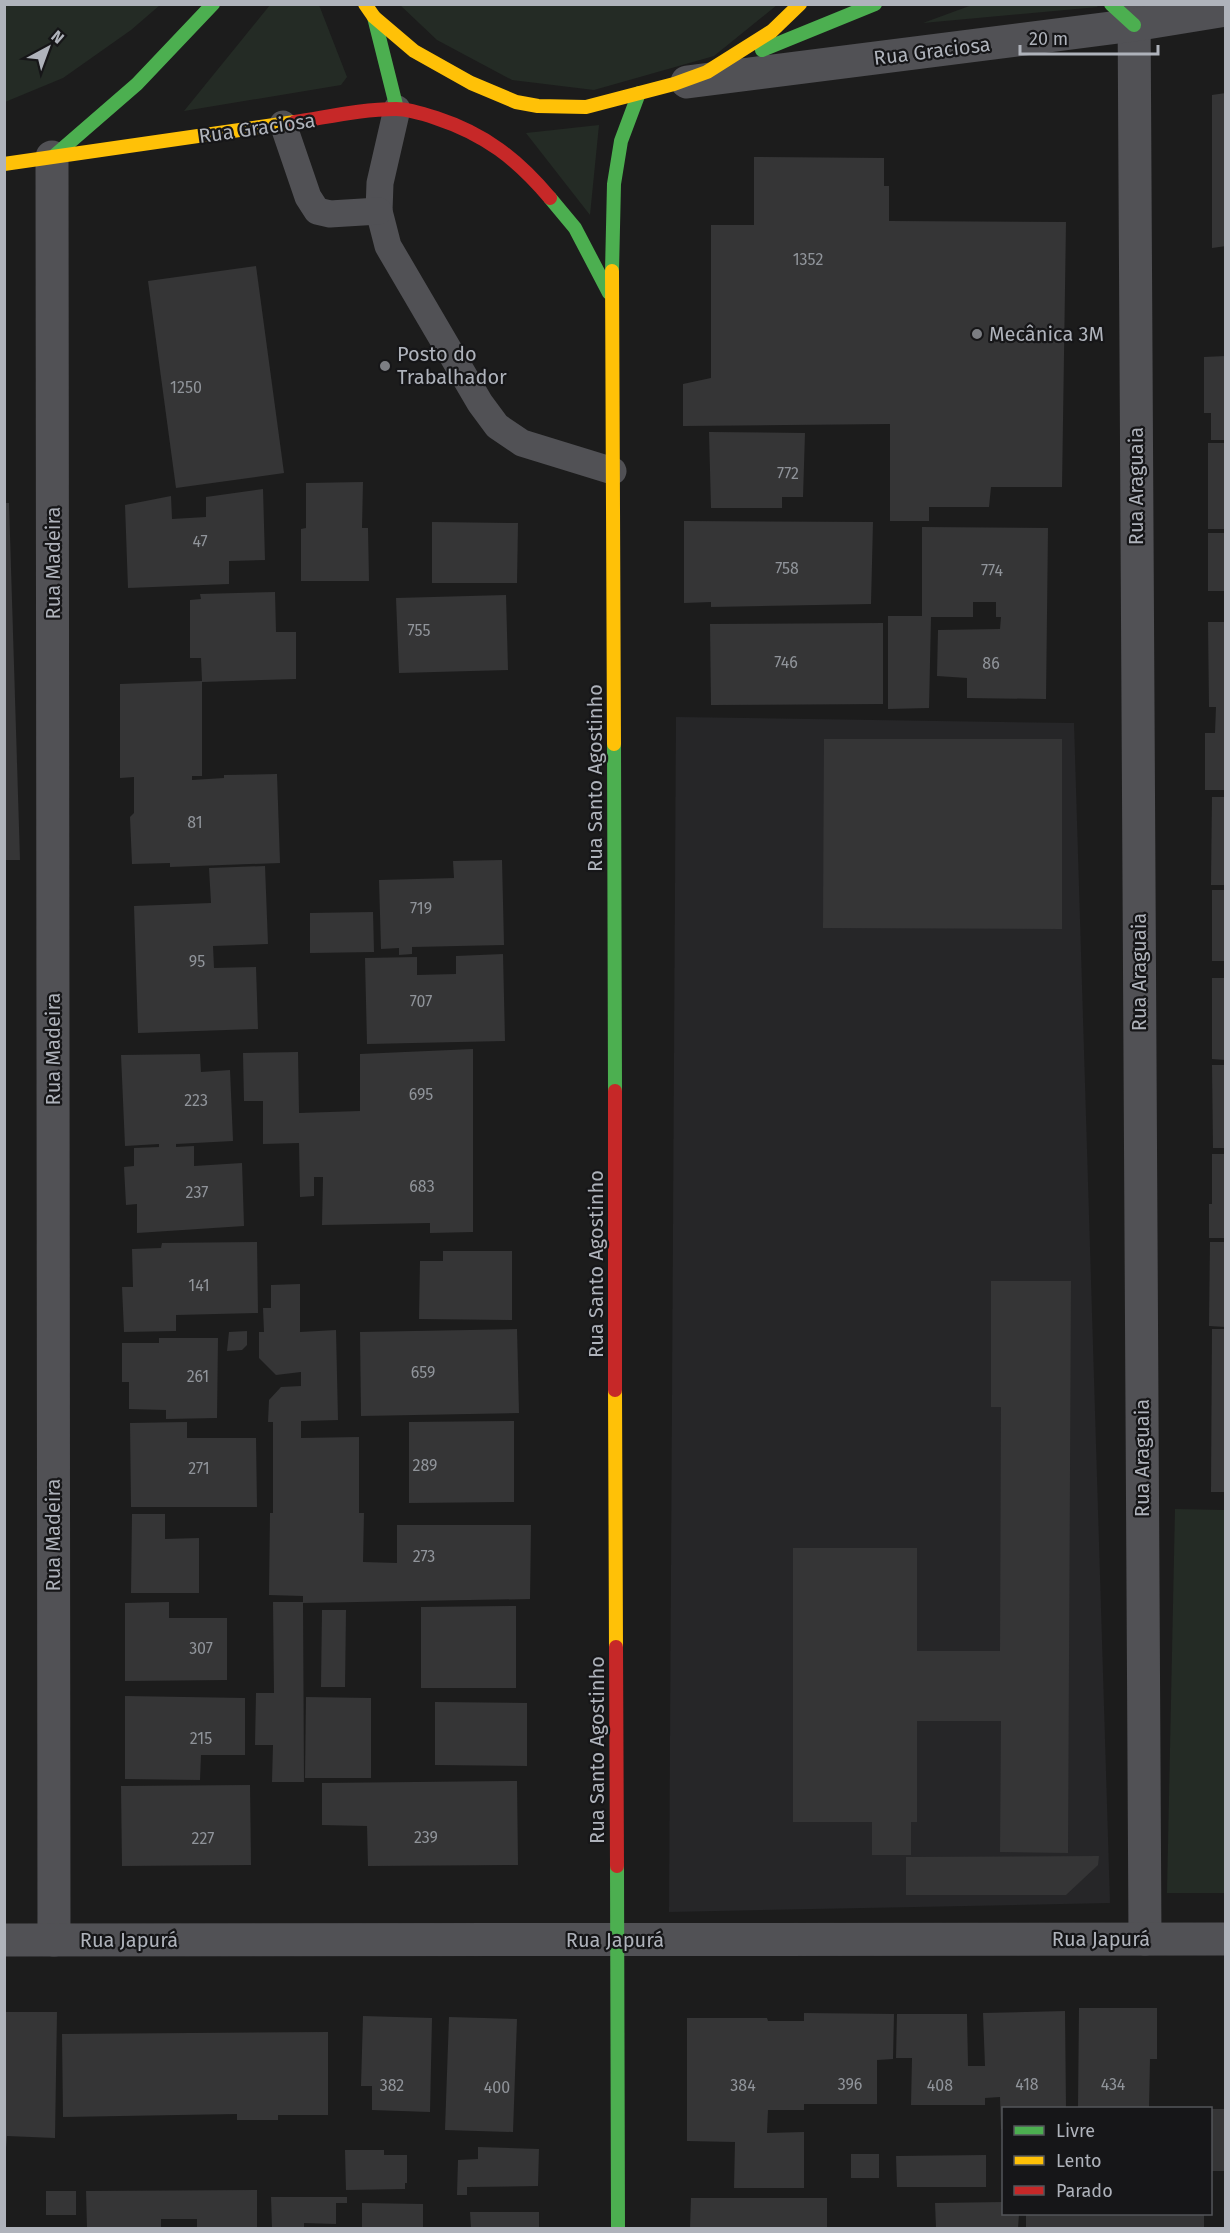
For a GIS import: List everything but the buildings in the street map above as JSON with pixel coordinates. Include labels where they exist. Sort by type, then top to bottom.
[{"type":"main road","points":[[52,158],[102,118],[141,82],[213,4]]},
{"type":"main road","points":[[365,4],[374,17],[414,51],[471,83],[516,102],[538,106],[586,106],[674,84],[874,4]]},
{"type":"main road","points":[[707,72],[772,31],[800,4]]},
{"type":"main road","points":[[374,17],[397,109]]},
{"type":"main road","name":"Rua Santo Agostinho","points":[[618,2229],[612,230],[614,184],[621,141],[639,93]]},
{"type":"main road","name":"Rua Graciosa","points":[[4,164],[397,109],[427,115],[460,126]]},
{"type":"main road","name":"Rua Santo Agostinho","points":[[460,126],[516,161],[534,178],[575,228],[613,300]]},
{"type":"street","name":"Rua Graciosa","points":[[674,84],[1126,11],[1226,10]]},
{"type":"street","name":"Rua Araguaia","points":[[1126,11],[1145,1939]]},
{"type":"street","name":"Rua Madeira","points":[[52,158],[54,1940]]},
{"type":"street","name":"Rua Japurá","points":[[4,1940],[1226,1939]]},
{"type":"lane","points":[[397,109],[380,183],[379,212],[388,246],[480,403],[496,426],[522,443],[614,471]]},
{"type":"lane","points":[[283,124],[308,197],[316,211],[330,214],[379,212]]},
{"type":"shaded area","points":[[5,4],[160,5],[131,30],[63,78],[5,102]]},
{"type":"shaded area","points":[[1094,4],[1098,7],[923,23],[972,5]]},
{"type":"shaded area","points":[[270,5],[319,5],[347,77],[341,85],[184,111]]},
{"type":"shaded area","points":[[400,5],[777,5],[714,56],[594,90],[512,80],[437,40]]},
{"type":"shaded area","points":[[599,125],[590,215],[526,133]]},
{"type":"shaded area","points":[[676,717],[1074,723],[1110,1903],[669,1912]]},
{"type":"shaded area","points":[[1175,1509],[1225,1510],[1225,1893],[1167,1893]]},
{"type":"traffic: fast","points":[[54,156],[137,84],[213,4]]},
{"type":"traffic: fast","points":[[762,50],[875,4]]},
{"type":"traffic: fast","points":[[1111,4],[1134,25]]},
{"type":"traffic: fast","points":[[374,17],[397,109]]},
{"type":"traffic: fast","points":[[612,271],[614,184],[621,141],[639,93]]},
{"type":"traffic: fast","points":[[550,198],[575,228],[609,293]]},
{"type":"traffic: fast","points":[[614,744],[615,1091]]},
{"type":"traffic: fast","points":[[617,1866],[618,2228]]},
{"type":"traffic: slow","points":[[365,4],[374,17],[414,51],[471,83],[516,102],[538,106],[586,107],[674,84],[707,72],[772,31],[800,4]]},
{"type":"traffic: slow","points":[[4,164],[295,122]]},
{"type":"traffic: slow","points":[[612,271],[614,744]]},
{"type":"traffic: slow","points":[[615,1390],[616,1647]]},
{"type":"traffic: jam","points":[[295,122],[383,109],[406,110],[426,115],[454,124],[499,149],[525,171],[550,198]]},
{"type":"traffic: jam","points":[[615,1091],[615,1390]]},
{"type":"traffic: jam","points":[[616,1647],[617,1866]]},
{"type":"place","name":"Mecânica 3M","points":[[977,334]]},
{"type":"place","name":"Posto do Trabalhador","points":[[385,366]]}]
